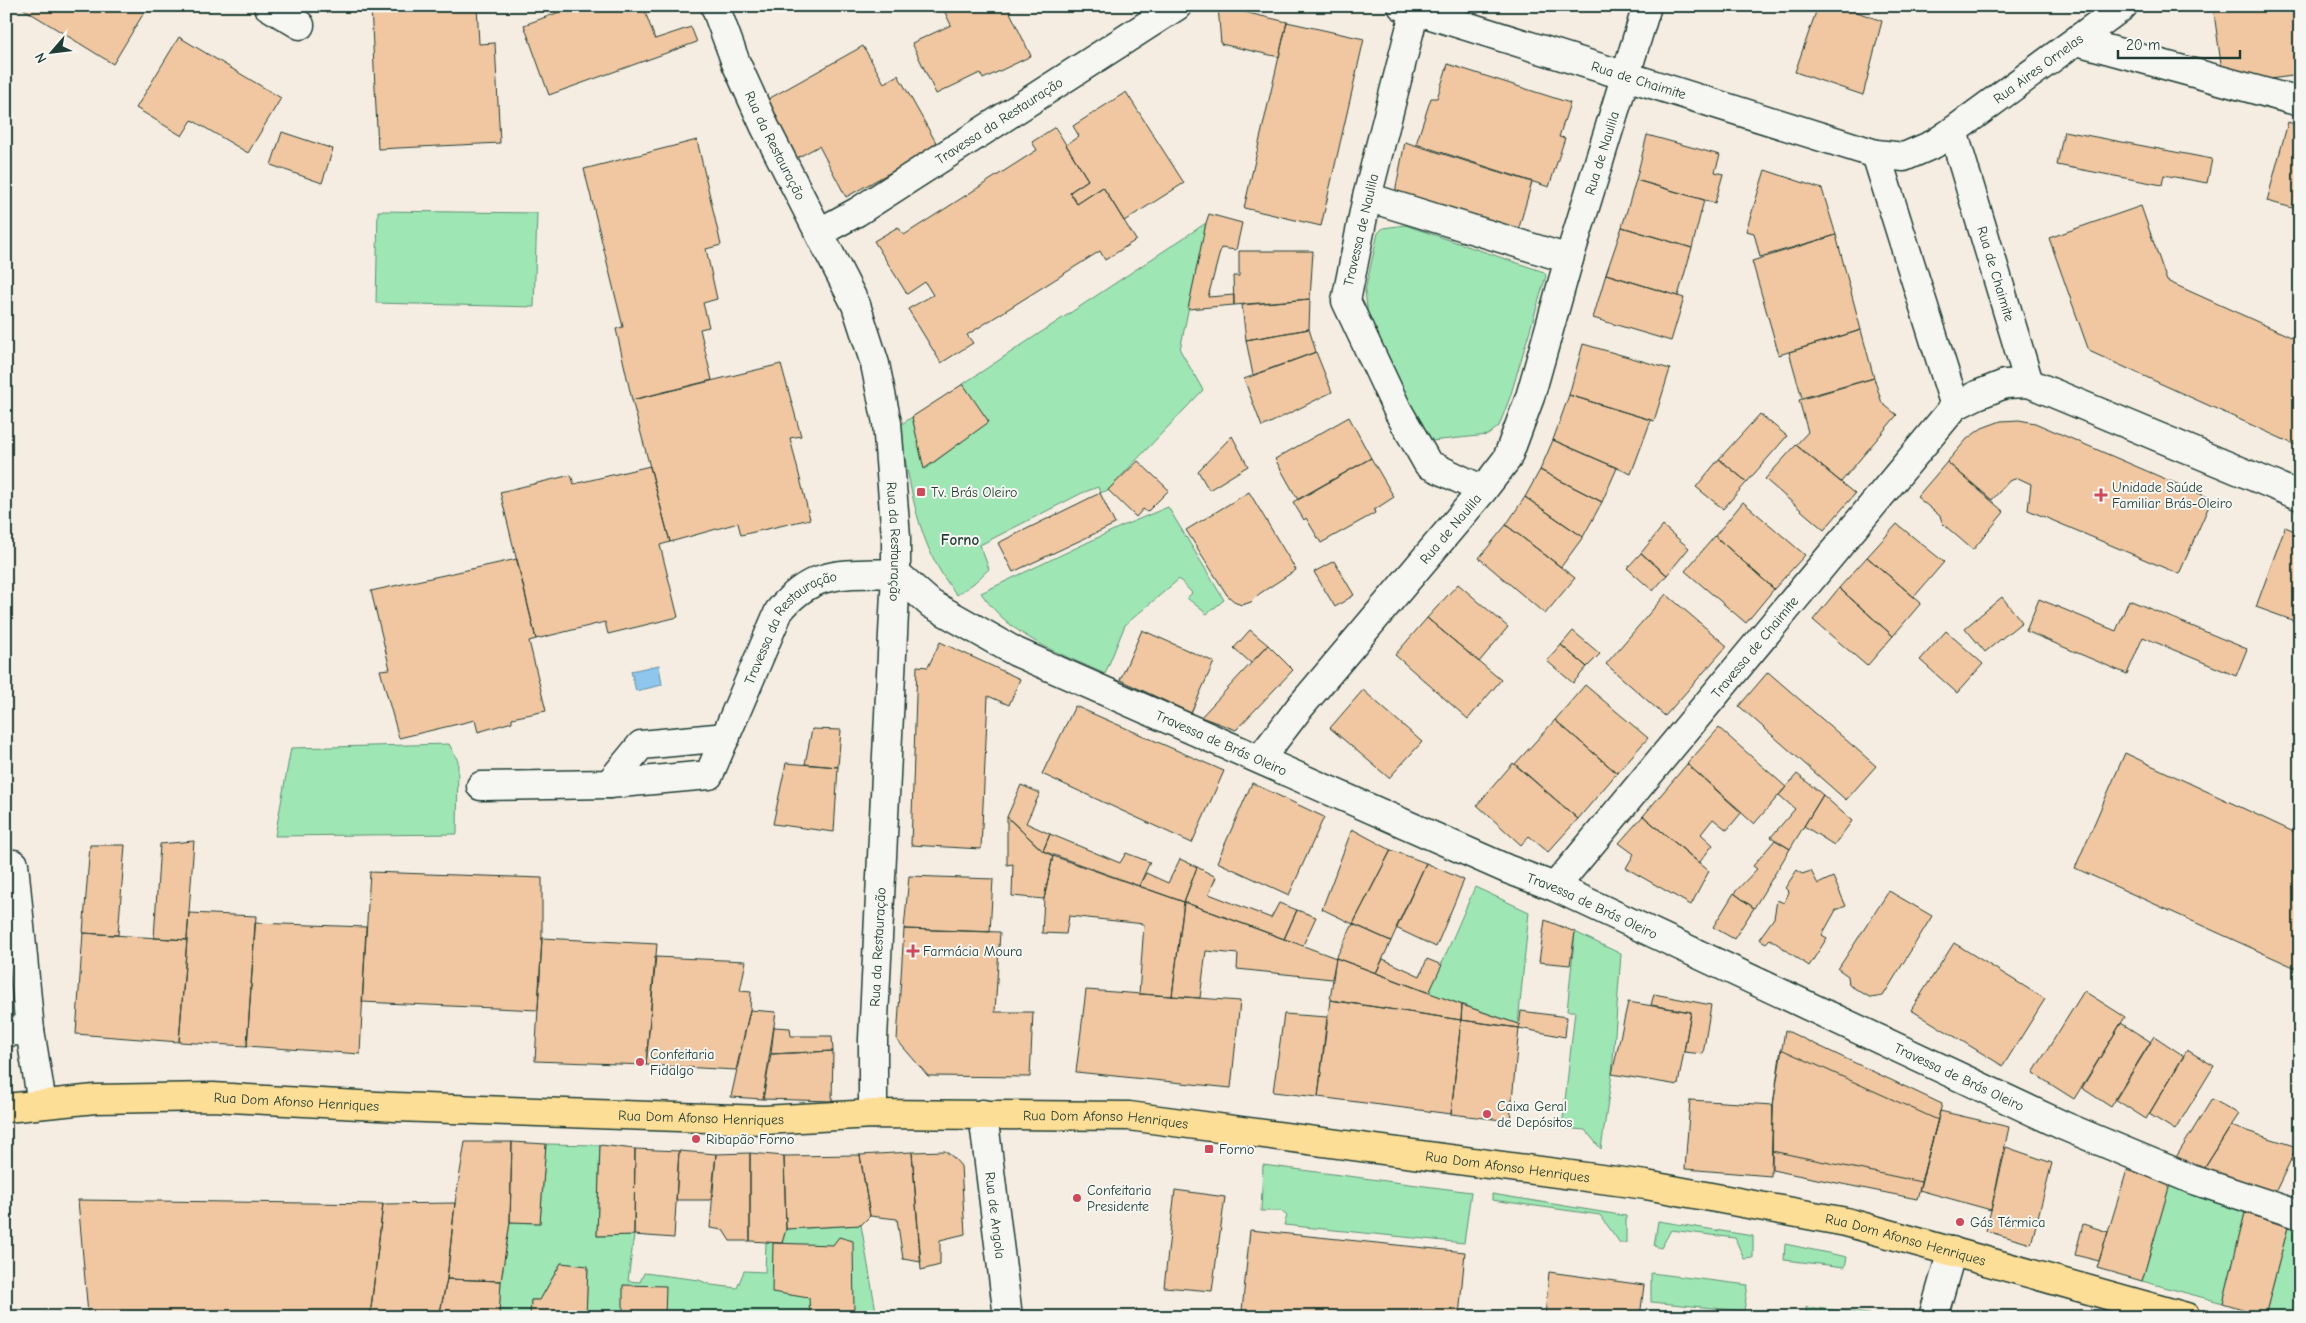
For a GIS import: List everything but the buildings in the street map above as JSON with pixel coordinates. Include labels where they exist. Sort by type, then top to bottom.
[{"type":"main road","name":"Rua Dom Afonso Henriques","points":[[6,1108],[95,1099],[213,1097],[396,1107],[754,1119],[873,1114],[1129,1116],[1646,1185],[1846,1222],[2186,1317]]},
{"type":"street","points":[[268,6],[300,25]]},
{"type":"street","name":"Rua da Restauração","points":[[715,6],[736,63],[765,127],[856,305],[875,364],[887,423],[896,537],[896,573],[873,1039],[873,1114]]},
{"type":"street","name":"Travessa da Restauração","points":[[820,232],[857,212],[1177,6]]},
{"type":"street","name":"Rua de Naulila","points":[[1260,759],[1300,707],[1507,459],[1527,406],[1569,259],[1647,6]]},
{"type":"street","name":"Rua Aires Ornelas","points":[[1953,131],[2123,6]]},
{"type":"street","name":"Rua de Chaimite","points":[[1408,8],[1624,77],[1876,154],[1904,157],[1934,144],[1953,131],[2029,383]]},
{"type":"street","name":"Travessa de Naulila","points":[[1408,8],[1346,300],[1398,411],[1428,464],[1483,490]]},
{"type":"street","points":[[2077,41],[2300,102]]},
{"type":"street","points":[[1876,154],[1955,406],[2005,384],[2029,383],[2300,496]]},
{"type":"street","points":[[1368,197],[1569,259]]},
{"type":"street","name":"Travessa de Chaimite","points":[[1555,887],[1955,406]]},
{"type":"street","name":"Travessa da Restauração","points":[[481,786],[609,784],[710,776],[779,611],[790,597],[806,585],[832,577],[896,573]]},
{"type":"street","name":"Travessa de Brás Oleiro","points":[[896,573],[931,604],[1016,652],[1507,869],[1555,887],[2064,1126],[2191,1179],[2300,1215]]},
{"type":"street","points":[[609,784],[641,746],[726,737]]},
{"type":"street","points":[[6,865],[14,864],[18,1031],[42,1104]]},
{"type":"street","name":"Rua de Angola","points":[[983,1114],[1008,1317]]},
{"type":"street","points":[[1933,1317],[1952,1251]]},
{"type":"green space","points":[[378,211],[537,213],[534,307],[376,303]]},
{"type":"green space","points":[[1206,223],[1180,350],[1203,390],[1108,490],[1100,493],[1098,487],[1082,493],[980,545],[989,569],[957,595],[943,576],[924,536],[912,493],[899,426],[912,417],[925,469],[988,422],[963,384]]},
{"type":"green space","points":[[1405,225],[1544,272],[1546,276],[1510,397],[1499,426],[1488,435],[1431,441],[1426,438],[1369,325],[1365,291],[1378,233],[1383,228]]},
{"type":"green space","points":[[1168,507],[1224,600],[1207,614],[1187,598],[1192,593],[1179,579],[1125,625],[1105,674],[1021,633],[994,609],[981,593],[1120,527]]},
{"type":"green space","points":[[449,744],[458,761],[457,834],[275,836],[291,748]]},
{"type":"green space","points":[[1475,887],[1529,912],[1518,1024],[1429,993]]},
{"type":"green space","points":[[1575,932],[1621,954],[1612,1074],[1601,1149],[1585,1130],[1562,1128],[1575,1011],[1567,1011]]},
{"type":"green space","points":[[546,1144],[600,1145],[597,1236],[634,1235],[628,1281],[640,1282],[644,1273],[699,1280],[711,1285],[737,1288],[744,1271],[765,1272],[766,1242],[782,1243],[786,1229],[861,1225],[877,1317],[586,1317],[588,1267],[561,1263],[540,1300],[531,1300],[530,1317],[499,1317],[501,1281],[510,1222],[540,1223]]},
{"type":"green space","points":[[1263,1165],[1471,1192],[1464,1243],[1284,1225],[1287,1216],[1281,1211],[1261,1211]]},
{"type":"green space","points":[[2170,1184],[2245,1213],[2223,1303],[2142,1281]]},
{"type":"green space","points":[[1492,1194],[1626,1216],[1626,1243],[1620,1243],[1600,1215],[1492,1200]]},
{"type":"green space","points":[[1658,1221],[1753,1236],[1753,1258],[1744,1259],[1735,1238],[1671,1230],[1661,1248],[1654,1246]]},
{"type":"green space","points":[[2288,1227],[2300,1230],[2300,1317],[2267,1317],[2265,1316]]},
{"type":"green space","points":[[1785,1244],[1847,1257],[1845,1267],[1784,1260]]},
{"type":"green space","points":[[1651,1273],[1748,1285],[1744,1311],[1651,1302]]},
{"type":"green space","points":[[1806,1307],[1869,1314],[1869,1317],[1807,1317]]},
{"type":"water","points":[[659,665],[662,685],[636,691],[631,671]]},
{"type":"place","name":"Tv. Brás Oleiro","points":[[921,492]]},
{"type":"place","name":"Unidade Saúde Familiar Brás-Oleiro","points":[[2101,495]]},
{"type":"place","name":"Farmácia Moura","points":[[913,951]]},
{"type":"place","name":"Confeitaria Fidalgo","points":[[640,1062]]},
{"type":"place","name":"Caixa Geral de Depósitos","points":[[1487,1114]]},
{"type":"place","name":"Ribapão Forno","points":[[696,1139]]},
{"type":"place","name":"Forno","points":[[1209,1149]]},
{"type":"place","name":"Confeitaria Presidente","points":[[1077,1198]]},
{"type":"place","name":"Gás Térmica","points":[[1960,1222]]},
{"type":"district","name":"Forno","points":[[960,540]]}]
